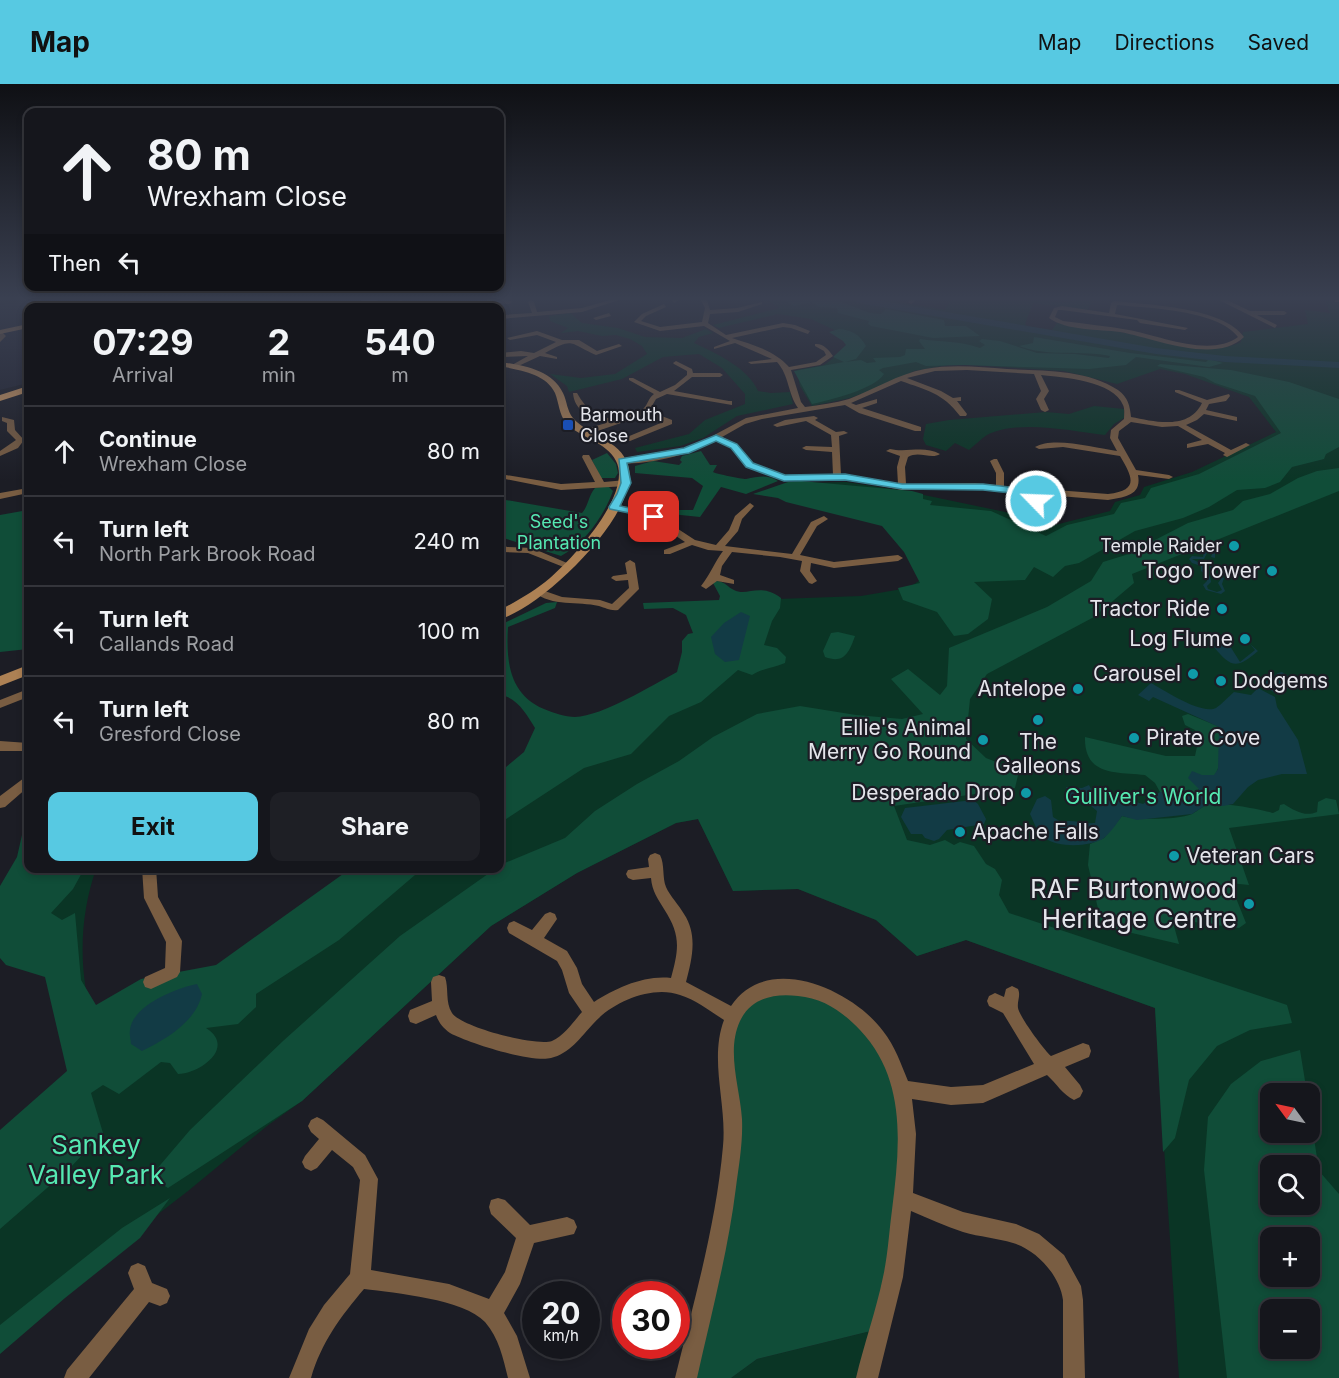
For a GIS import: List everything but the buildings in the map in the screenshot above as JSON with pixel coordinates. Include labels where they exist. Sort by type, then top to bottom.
[{"type":"main road","points":[[0,398],[24,390]]},
{"type":"street","points":[[514,366],[524,360]]},
{"type":"street","points":[[751,362],[774,360]]},
{"type":"street","points":[[779,360],[787,369],[797,402],[803,410]]},
{"type":"street","points":[[787,369],[818,364],[823,360]]},
{"type":"street","points":[[676,363],[689,369],[690,375]]},
{"type":"street","points":[[504,365],[538,374],[553,384],[559,393],[566,416],[610,448],[622,461],[626,483],[614,507],[569,566],[539,592],[504,613]]},
{"type":"street","points":[[622,461],[686,451],[749,420],[845,402],[900,378],[923,371],[949,368],[1072,376],[1105,386],[1124,401],[1129,419]]},
{"type":"street","points":[[1031,405],[1043,408],[1040,399],[1045,391],[1036,372]]},
{"type":"street","points":[[669,392],[690,375],[720,375]]},
{"type":"street","points":[[900,378],[956,400],[966,415]]},
{"type":"street","points":[[631,379],[659,394]]},
{"type":"street","points":[[1177,391],[1206,402],[1220,400],[1226,396]]},
{"type":"street","points":[[586,432],[644,412],[653,398],[659,394],[669,392],[729,403]]},
{"type":"street","points":[[575,394],[578,403],[587,412],[613,422]]},
{"type":"street","points":[[855,408],[876,401]]},
{"type":"street","points":[[845,402],[855,408],[918,429]]},
{"type":"street","points":[[1181,425],[1190,422],[1203,411],[1206,402]]},
{"type":"street","points":[[1203,411],[1234,419]]},
{"type":"street","points":[[630,439],[669,422],[644,412]]},
{"type":"street","points":[[0,454],[17,445],[20,440],[11,431],[12,422],[5,418]]},
{"type":"street","points":[[777,425],[811,418],[840,434],[835,450],[837,476]]},
{"type":"street","points":[[716,437],[734,446],[749,465],[775,476],[794,479],[837,476],[902,487],[954,486],[1119,496],[1132,489],[1135,480],[1134,472],[1116,444],[1114,434],[1129,419]]},
{"type":"street","points":[[1129,419],[1181,425],[1230,454],[1246,445]]},
{"type":"street","points":[[1190,446],[1209,441]]},
{"type":"street","points":[[1051,457],[1036,446],[1063,445],[1123,454]]},
{"type":"street","points":[[804,446],[835,450]]},
{"type":"street","points":[[902,487],[900,464],[905,455],[916,449],[939,453]]},
{"type":"street","points":[[890,451],[905,455]]},
{"type":"street","points":[[577,462],[587,459],[600,483]]},
{"type":"street","points":[[993,460],[1000,473],[1000,489]]},
{"type":"street","points":[[1134,472],[1169,477]]},
{"type":"street","points":[[504,477],[561,487],[626,483]]},
{"type":"street","points":[[0,496],[24,492]]},
{"type":"street","points":[[1034,492],[1039,506]]},
{"type":"street","points":[[718,548],[733,531],[738,518],[752,505],[740,503]]},
{"type":"street","points":[[614,507],[643,512],[660,520],[692,542],[718,548],[795,556],[826,565],[846,565],[900,558]]},
{"type":"street","points":[[795,556],[814,524],[825,519]]},
{"type":"street","points":[[636,530],[660,520]]},
{"type":"street","points":[[667,552],[692,542]]},
{"type":"street","points":[[706,586],[715,577],[717,566],[724,560],[730,549]]},
{"type":"street","points":[[504,550],[529,550],[569,566]]},
{"type":"street","points":[[808,560],[804,565],[804,570],[812,581]]},
{"type":"street","points":[[539,592],[567,602],[600,603],[617,610],[634,589],[630,563]]},
{"type":"street","points":[[616,578],[633,576]]},
{"type":"street","points":[[715,577],[731,582]]},
{"type":"street","points":[[0,681],[24,672]]},
{"type":"street","points":[[0,704],[24,695]]},
{"type":"street","points":[[0,746],[24,747]]},
{"type":"street","points":[[0,803],[24,783]]},
{"type":"street","points":[[633,874],[655,866],[661,893],[681,922],[685,937],[685,956],[677,986]]},
{"type":"street","points":[[149,873],[151,898],[174,941],[175,949],[172,972],[151,982]]},
{"type":"street","points":[[534,939],[550,919]]},
{"type":"street","points":[[514,928],[556,951],[566,961],[575,988],[592,1013]]},
{"type":"street","points":[[439,982],[441,1005],[448,1022],[462,1032],[547,1050],[558,1047],[592,1013],[610,1001],[652,986],[677,986],[691,991],[733,1016]]},
{"type":"street","points":[[686,1378],[714,1264],[726,1198],[733,1122],[725,1051],[726,1038],[733,1016],[746,998],[758,992],[794,988],[824,994],[853,1011],[876,1033],[892,1057],[903,1089],[907,1139],[903,1199],[893,1277],[867,1378]]},
{"type":"street","points":[[1006,1001],[1038,1056],[1074,1091]]},
{"type":"street","points":[[416,1016],[441,1005]]},
{"type":"street","points":[[903,1089],[951,1096],[983,1094],[998,1090],[1033,1071],[1083,1051]]},
{"type":"street","points":[[300,1378],[306,1353],[315,1336],[360,1278],[369,1179],[359,1161],[324,1132],[311,1162]]},
{"type":"street","points":[[903,1199],[963,1222],[1016,1234],[1032,1241],[1057,1262],[1071,1286],[1074,1378]]},
{"type":"street","points":[[498,1207],[527,1235]]},
{"type":"street","points":[[527,1235],[567,1227]]},
{"type":"street","points":[[492,1314],[513,1277],[527,1235]]},
{"type":"street","points":[[360,1278],[462,1297],[485,1307],[507,1336],[519,1378]]},
{"type":"street","points":[[75,1378],[148,1287]]},
{"type":"shaded area","points":[[0,360],[24,360],[24,384],[0,390]]},
{"type":"shaded area","points":[[1213,548],[1220,551],[1215,554],[1215,558],[1211,557],[1216,550],[1207,553],[1204,559],[1192,559],[1204,565],[1211,580],[1207,586],[1208,589],[1217,592],[1222,590],[1218,583],[1221,579],[1211,572],[1210,566],[1213,567],[1215,573],[1224,578],[1222,584],[1225,591],[1221,594],[1206,590],[1203,585],[1207,581],[1207,576],[1201,571],[1201,566],[1192,563],[1189,559],[1192,556],[1203,557],[1204,552]]},
{"type":"shaded area","points":[[741,612],[750,616],[739,660],[725,662],[715,654],[711,637],[724,623]]},
{"type":"shaded area","points":[[1214,637],[1219,644],[1230,646],[1240,662],[1255,650],[1250,644],[1258,651],[1245,661],[1234,664],[1225,659],[1214,647],[1216,644],[1211,638]]},
{"type":"shaded area","points":[[1282,672],[1298,683],[1277,694],[1261,685],[1278,673]]},
{"type":"shaded area","points":[[1151,683],[1183,701],[1209,709],[1216,708],[1234,692],[1251,695],[1258,688],[1275,697],[1277,707],[1298,740],[1307,774],[1282,774],[1258,780],[1248,787],[1233,804],[1206,805],[1192,814],[1137,820],[1122,816],[1104,838],[1083,845],[1066,845],[1042,836],[1030,814],[1037,799],[1045,796],[1051,800],[1053,817],[1061,822],[1095,823],[1097,811],[1080,797],[1070,799],[1066,787],[1082,788],[1089,785],[1093,793],[1102,801],[1122,798],[1143,804],[1160,792],[1193,794],[1199,789],[1188,778],[1192,771],[1202,775],[1214,775],[1218,769],[1219,727],[1153,697],[1149,701],[1138,695]]},
{"type":"shaded area","points":[[973,800],[978,804],[986,819],[984,824],[947,830],[934,841],[925,838],[922,834],[911,834],[901,817],[905,808]]},
{"type":"shaded area","points":[[197,984],[202,994],[199,1004],[187,1021],[161,1041],[142,1051],[131,1044],[130,1030],[138,1013],[156,999]]},
{"type":"green space","points":[[637,360],[657,360],[622,379],[569,392],[567,386],[550,374],[581,378],[615,374]]},
{"type":"green space","points":[[709,360],[727,360],[739,368],[758,391],[790,392],[793,404],[737,416],[703,438],[680,446],[637,452],[635,448],[689,434],[705,420],[745,404],[745,394],[722,368]]},
{"type":"green space","points":[[830,360],[1339,360],[1339,1378],[1179,1378],[1155,1008],[966,940],[917,956],[876,920],[798,889],[733,891],[698,819],[676,823],[577,873],[491,926],[302,1101],[267,1126],[188,1191],[38,1307],[0,1343],[0,1135],[71,1074],[29,873],[95,873],[86,907],[84,926],[85,985],[97,1030],[124,1080],[378,873],[504,873],[504,787],[654,692],[778,599],[861,596],[908,588],[931,573],[895,525],[811,483],[846,482],[905,491],[1010,513],[1043,528],[1110,511],[1115,502],[1140,495],[1144,487],[1192,472],[1276,432],[1249,397],[1185,374],[1160,369],[1117,384],[1064,371],[954,364],[914,371],[884,386],[850,398],[812,406],[800,386],[797,370],[824,365]]},
{"type":"green space","points":[[840,360],[862,360],[867,363],[876,362],[875,360],[1132,360],[1126,365],[1089,369],[926,366],[916,362],[883,368],[879,370],[884,374],[879,379],[862,389],[812,404],[794,371],[844,362]]},
{"type":"green space","points":[[1161,360],[1214,360],[1223,363],[1209,367]]},
{"type":"green space","points":[[1160,364],[1231,370],[1289,382],[1339,399],[1339,447],[1326,454],[1324,459],[1292,467],[1280,482],[1265,488],[1237,490],[1209,507],[1183,518],[1135,531],[1079,563],[1065,566],[1053,577],[1034,567],[1025,580],[974,582],[992,599],[988,619],[968,634],[954,636],[937,612],[903,600],[898,588],[920,583],[904,552],[882,526],[778,498],[753,494],[788,482],[801,481],[912,491],[923,494],[923,499],[932,501],[930,505],[991,511],[1046,536],[1067,525],[1114,514],[1121,503],[1145,498],[1151,488],[1199,474],[1281,433],[1255,396],[1204,377],[1157,366]]},
{"type":"green space","points":[[1094,406],[1124,409],[1124,418],[1114,424],[1105,435],[1029,427],[1000,430],[987,435],[969,450],[955,443],[946,451],[926,445],[923,439],[926,424],[1046,412],[1069,414]]},
{"type":"green space","points":[[701,451],[710,465],[717,465],[713,472],[743,479],[766,477],[778,481],[746,494],[721,487],[700,517],[671,514],[678,510],[693,510],[703,486],[692,478],[635,473],[635,466],[653,461],[679,465],[682,462],[680,460],[682,456]]},
{"type":"green space","points":[[607,453],[616,464],[618,473],[615,478],[601,478],[592,460]]},
{"type":"green space","points":[[1339,468],[1339,491],[1132,574],[1134,583],[1094,617],[987,674],[970,699],[966,739],[986,758],[1019,771],[1015,788],[894,806],[907,840],[930,845],[945,840],[954,845],[960,842],[974,846],[986,864],[995,869],[1002,880],[999,895],[1009,913],[1287,1005],[1292,1023],[1250,1030],[1217,1046],[1189,1080],[1175,1138],[1163,1152],[1155,1008],[966,940],[917,956],[876,920],[798,889],[733,891],[698,819],[676,823],[577,873],[491,926],[302,1101],[168,1188],[150,1177],[190,1130],[283,1041],[400,936],[489,873],[504,873],[504,863],[565,838],[595,811],[679,761],[713,737],[757,714],[800,706],[856,715],[902,719],[923,714],[891,679],[908,669],[940,695],[947,686],[949,648],[1047,607],[1091,581],[1103,562],[1145,549],[1153,541],[1188,523],[1233,510],[1243,501],[1270,494],[1298,478],[1317,471]]},
{"type":"green space","name":"Seed's Plantation","points":[[608,486],[613,491],[599,519],[585,537],[561,556],[504,538],[504,500],[582,513],[595,488]]},
{"type":"green space","points":[[24,511],[24,649],[0,652],[0,515]]},
{"type":"green space","points":[[722,582],[739,592],[767,591],[781,598],[780,608],[772,621],[764,645],[777,648],[786,657],[785,663],[752,675],[738,670],[701,702],[669,716],[631,754],[584,768],[504,820],[504,769],[524,752],[535,728],[525,712],[512,699],[504,696],[504,623],[546,603],[557,602],[555,608],[508,627],[509,664],[517,685],[532,703],[567,716],[586,715],[627,699],[677,672],[682,641],[688,634],[693,633],[686,615],[673,608],[644,609],[643,603],[719,600],[720,596],[713,583]]},
{"type":"green space","points":[[838,632],[855,636],[848,652],[837,659],[825,657],[823,651],[831,633]]},
{"type":"green space","points":[[1188,714],[1220,727],[1219,765],[1215,775],[1202,775],[1199,789],[1193,794],[1160,792],[1155,783],[1145,775],[1104,770],[1090,759],[1086,750],[1085,737],[1166,756],[1195,756],[1199,737],[1195,730],[1185,725],[1182,716]]},
{"type":"green space","points":[[1326,798],[1336,800],[1339,814],[1229,828],[1249,885],[1230,883],[1246,923],[1239,928],[1172,919],[1179,944],[1102,926],[1088,865],[1090,844],[1104,838],[1122,816],[1147,819],[1185,816],[1204,806],[1215,804],[1241,806],[1273,813],[1284,804],[1296,811],[1308,814],[1317,812],[1318,802]]},
{"type":"green space","points":[[24,833],[24,873],[82,873],[73,889],[51,913],[62,920],[75,913],[81,980],[96,1005],[141,979],[216,965],[344,873],[417,873],[339,940],[256,994],[256,1007],[238,1024],[206,1028],[214,1035],[218,1043],[212,1058],[205,1064],[187,1073],[178,1074],[170,1063],[161,1062],[119,1094],[103,1085],[91,1093],[103,1133],[70,1168],[0,1229],[0,1130],[67,1071],[45,977],[6,965],[0,958],[0,886],[17,857]]},
{"type":"green space","points":[[758,992],[824,994],[884,1044],[899,1075],[903,1199],[879,1329],[757,1359],[731,1378],[687,1378],[718,1263],[733,1016]]},
{"type":"green space","points":[[1300,1050],[1305,1083],[1260,1083],[1260,1143],[1315,1143],[1317,1155],[1260,1155],[1260,1215],[1320,1215],[1320,1172],[1339,1194],[1339,1378],[1227,1378],[1204,1170],[1208,1117],[1231,1084],[1261,1061]]},
{"type":"green space","points":[[170,1198],[140,1238],[0,1354],[0,1325],[122,1228]]},
{"type":"green space","points":[[879,1329],[868,1378],[731,1378],[757,1359]]},
{"type":"waterway","points":[[1251,360],[1339,365]]},
{"type":"place","name":"Barmouth Close","points":[[568,425]]},
{"type":"place","name":"Temple Raider","points":[[1234,546]]},
{"type":"place","name":"Togo Tower","points":[[1272,571]]},
{"type":"place","name":"Tractor Ride","points":[[1222,609]]},
{"type":"place","name":"Log Flume","points":[[1245,639]]},
{"type":"place","name":"Carousel","points":[[1193,674]]},
{"type":"place","name":"Dodgems","points":[[1221,681]]},
{"type":"place","name":"Antelope","points":[[1078,689]]},
{"type":"place","name":"The Galleons","points":[[1038,720]]},
{"type":"place","name":"Pirate Cove","points":[[1134,738]]},
{"type":"place","name":"Ellie's Animal Merry Go Round","points":[[983,740]]},
{"type":"place","name":"Desperado Drop","points":[[1026,793]]},
{"type":"place","name":"Apache Falls","points":[[960,832]]},
{"type":"place","name":"Veteran Cars","points":[[1174,856]]},
{"type":"place","name":"RAF Burtonwood Heritage Centre","points":[[1249,904]]},
{"type":"route","points":[[654,517],[643,512],[614,507],[626,483],[626,471],[622,461],[686,451],[716,437],[734,446],[749,465],[784,478],[837,476],[902,487],[983,487],[1034,492],[1036,501]]},
{"type":"park label","name":"Gulliver's World","points":[[1143,797]]},
{"type":"park label","name":"Sankey Valley Park","points":[[96,1160]]}]
